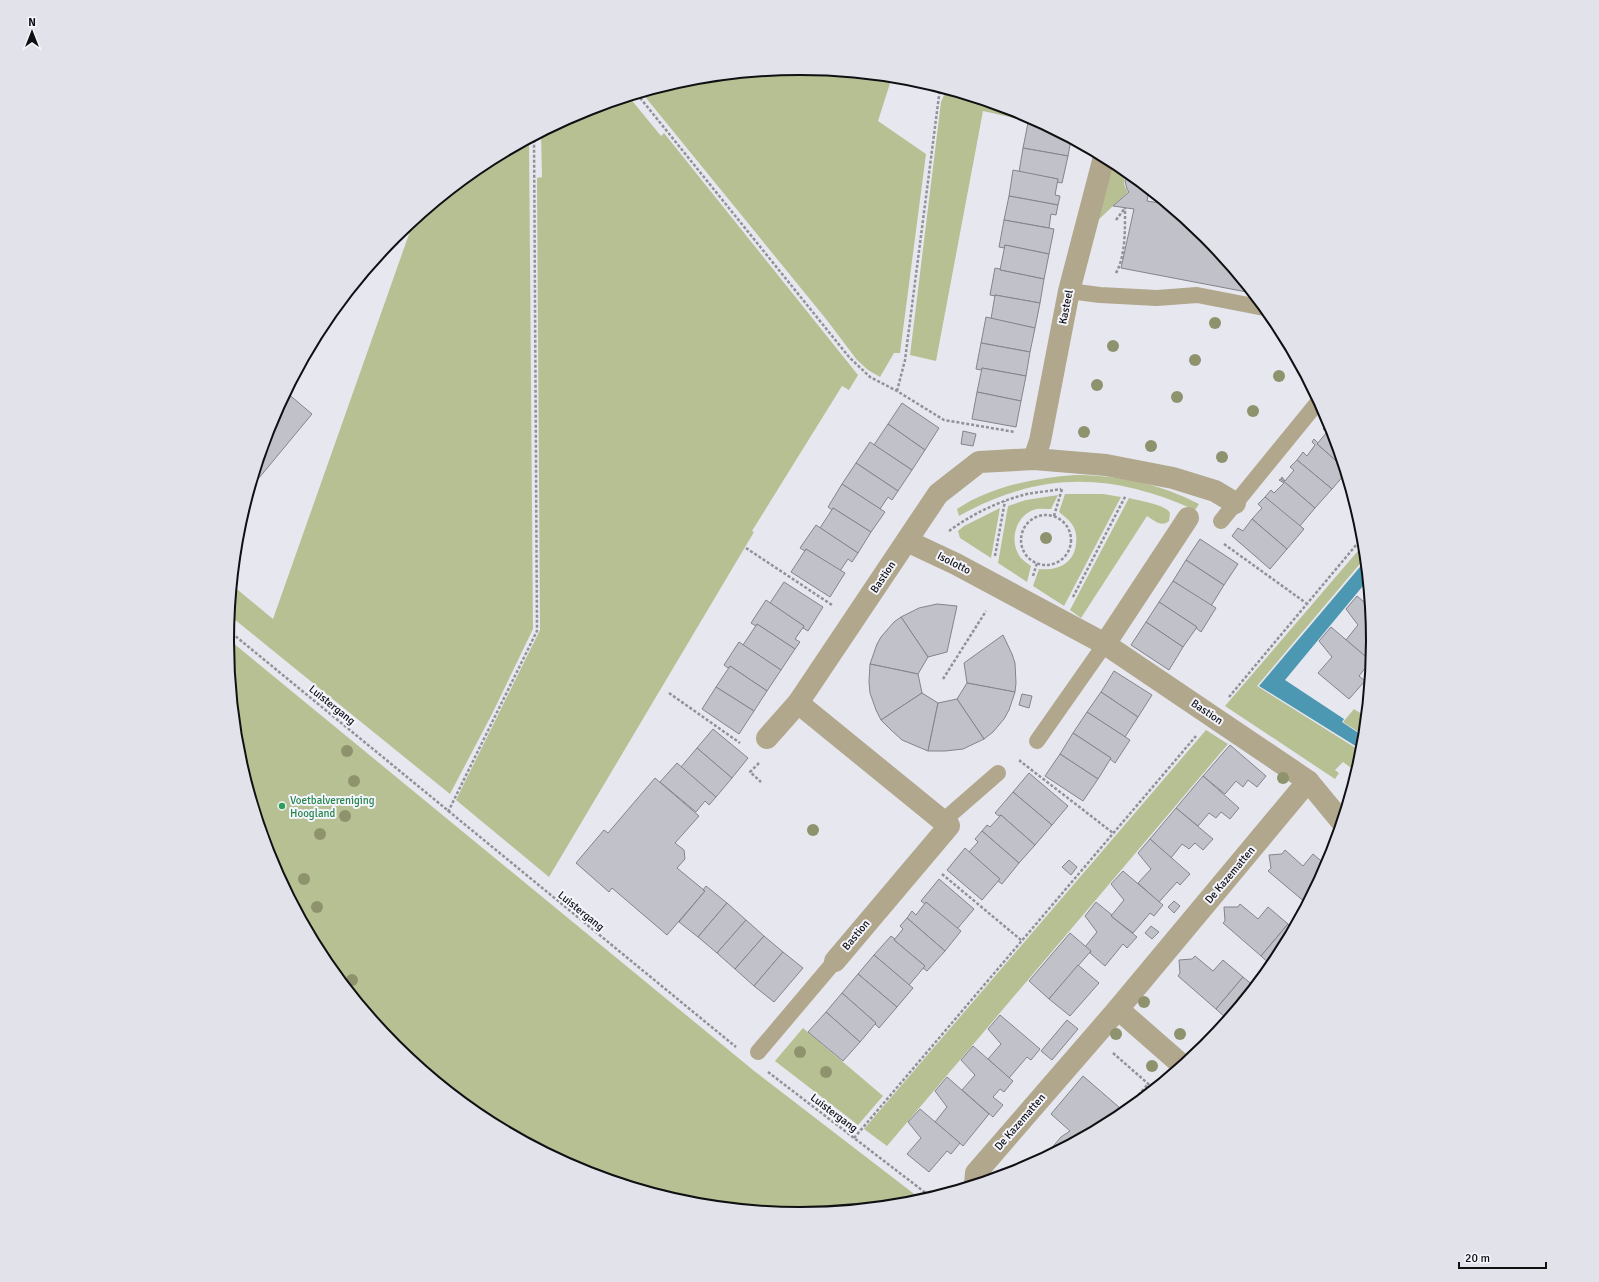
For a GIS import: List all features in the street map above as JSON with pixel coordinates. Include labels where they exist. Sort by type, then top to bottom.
[{"type":"street","name":"Kasteel","points":[[1034,459],[1041,436],[1069,291],[1102,163]]},
{"type":"street","points":[[1034,459],[1106,465],[1173,478],[1215,491],[1235,503]]},
{"type":"street","name":"Bastion","points":[[767,738],[798,703],[855,618],[916,545],[938,494],[979,462],[1034,459]]},
{"type":"street","points":[[1105,644],[1188,518]]},
{"type":"street","name":"Isolotto","points":[[916,545],[995,585]]},
{"type":"street","name":"Bastion","points":[[995,585],[1105,644],[1308,781]]},
{"type":"street","points":[[798,703],[943,821]]},
{"type":"street","points":[[1308,781],[1337,816]]},
{"type":"street","name":"De Kazematten","points":[[975,1179],[976,1173],[1118,1009],[1308,781]]},
{"type":"street","name":"Bastion","points":[[835,961],[949,826],[943,821]]},
{"type":"street","points":[[1118,1009],[1178,1062]]},
{"type":"lane","points":[[1069,291],[1100,295],[1157,298],[1197,295],[1256,306]]},
{"type":"lane","points":[[1221,521],[1314,407]]},
{"type":"lane","points":[[1037,741],[1105,644]]},
{"type":"lane","points":[[943,821],[998,773]]},
{"type":"lane","name":"Bastion","points":[[758,1052],[835,961]]},
{"type":"path","points":[[897,391],[905,360],[939,93]]},
{"type":"path","points":[[640,98],[849,357],[870,377],[897,391],[944,420],[1041,436]]},
{"type":"path","points":[[448,812],[536,631],[534,141]]},
{"type":"path","points":[[1114,275],[1117,272],[1119,265],[1124,237],[1125,208],[1116,221]]},
{"type":"path","points":[[1054,516],[1062,489]]},
{"type":"path","points":[[916,545],[981,511],[1005,501],[1028,494],[1070,489]]},
{"type":"path","points":[[1061,621],[1127,493],[1121,492]]},
{"type":"path","points":[[943,678],[994,599],[1005,501]]},
{"type":"path","points":[[1041,515],[1054,516],[1065,523],[1072,535],[1070,548],[1063,559],[1050,565],[1037,563],[1027,556],[1024,550],[1022,544],[1023,531],[1030,521],[1041,515]]},
{"type":"path","points":[[1188,518],[1306,604]]},
{"type":"path","points":[[1234,690],[1357,544]]},
{"type":"path","points":[[746,548],[855,618]]},
{"type":"path","name":"Luistergang","points":[[234,635],[738,1050]]},
{"type":"path","points":[[669,693],[742,744]]},
{"type":"path","points":[[854,1138],[1212,716]]},
{"type":"path","points":[[1037,741],[1020,761],[1113,833]]},
{"type":"path","points":[[757,765],[750,772],[762,782]]},
{"type":"path","points":[[922,857],[1021,940]]},
{"type":"path","points":[[1094,1037],[1148,1084],[1141,1092]]},
{"type":"path","name":"Luistergang","points":[[763,1069],[925,1193]]},
{"type":"green space","points":[[762,76],[837,76],[890,83],[878,121],[926,154],[900,353],[894,353],[880,377],[868,370],[857,360],[826,319],[645,97],[689,86]]},
{"type":"green space","points":[[946,94],[981,105],[1018,119],[983,111],[936,361],[910,355],[941,102]]},
{"type":"green space","points":[[632,101],[661,136],[664,133],[858,375],[849,390],[842,386],[752,531],[754,532],[549,877],[456,800],[540,630],[537,178],[542,177],[541,137],[583,118]]},
{"type":"green space","points":[[529,144],[533,629],[492,714],[450,794],[235,620],[236,589],[273,619],[410,230],[426,215],[485,170]]},
{"type":"green space","points":[[1112,169],[1125,178],[1125,187],[1128,192],[1097,221]]},
{"type":"green space","points":[[1091,475],[1139,482],[1170,491],[1199,504],[1195,510],[1164,498],[1134,489],[1105,483],[1076,482],[1047,484],[1018,491],[989,501],[959,516],[957,509],[984,494],[1014,484],[1044,478]]},
{"type":"green space","points":[[1065,494],[1103,494],[1121,497],[1064,606],[1033,586],[1039,569],[1052,569],[1064,565],[1072,557],[1075,551],[1076,538],[1073,525],[1059,512]]},
{"type":"green space","points":[[1058,495],[1051,509],[1033,510],[1021,519],[1015,531],[1015,545],[1017,552],[1021,558],[1031,566],[1027,582],[998,563],[1008,506],[1026,500]]},
{"type":"green space","points":[[1129,498],[1163,507],[1170,513],[1169,521],[1160,524],[1147,516],[1081,618],[1070,610]]},
{"type":"green space","points":[[1000,508],[991,558],[960,538],[958,531],[964,526]]},
{"type":"green space","points":[[1358,551],[1360,563],[1257,686],[1356,748],[1351,768],[1343,762],[1335,770],[1339,773],[1335,779],[1225,706]]},
{"type":"green space","points":[[234,644],[753,1070],[915,1195],[837,1206],[800,1207],[762,1206],[726,1202],[653,1188],[583,1164],[549,1149],[485,1112],[426,1067],[399,1041],[350,986],[309,924],[277,858],[264,823],[244,751],[238,715]]},
{"type":"green space","points":[[1354,709],[1361,714],[1358,732],[1343,722]]},
{"type":"green space","points":[[1206,730],[1228,744],[887,1146],[864,1129]]},
{"type":"green space","points":[[803,1028],[883,1096],[858,1125],[775,1061]]},
{"type":"water","points":[[1361,566],[1363,586],[1285,680],[1344,719],[1342,722],[1358,733],[1356,746],[1259,686]]},
{"type":"building","points":[[1028,123],[1070,144],[1068,156],[1023,148]]},
{"type":"building","points":[[1023,148],[1068,156],[1062,183],[1057,182],[1058,179],[1019,172]]},
{"type":"building","points":[[1013,170],[1058,179],[1055,195],[1060,196],[1058,205],[1009,196]]},
{"type":"building","points":[[1126,179],[1148,195],[1147,201],[1157,203],[1173,215],[1200,241],[1245,292],[1121,268],[1134,209],[1113,206],[1129,192],[1125,181]]},
{"type":"building","points":[[1009,196],[1058,205],[1056,215],[1051,214],[1049,228],[1004,220]]},
{"type":"building","points":[[1004,220],[1054,229],[1049,254],[1005,245],[1004,248],[999,247]]},
{"type":"building","points":[[1005,245],[1049,254],[1044,279],[1000,270]]},
{"type":"building","points":[[995,268],[1044,279],[1040,303],[990,295]]},
{"type":"building","points":[[995,295],[1040,303],[1035,328],[991,319]]},
{"type":"building","points":[[986,317],[1035,328],[1030,352],[981,343]]},
{"type":"building","points":[[981,343],[1030,352],[1026,376],[982,368],[981,370],[976,369]]},
{"type":"building","points":[[982,368],[1026,376],[1021,401],[977,392]]},
{"type":"building","points":[[977,392],[1021,401],[1016,427],[972,419]]},
{"type":"building","points":[[290,395],[312,414],[258,479],[277,424]]},
{"type":"building","points":[[902,403],[939,428],[925,450],[888,424]]},
{"type":"building","points":[[888,424],[925,450],[912,470],[874,445]]},
{"type":"building","points":[[963,431],[976,434],[973,446],[961,444]]},
{"type":"building","points":[[1326,434],[1335,460],[1317,444]]},
{"type":"building","points":[[1314,439],[1318,443],[1317,444],[1335,460],[1341,479],[1332,489],[1297,460],[1303,452],[1307,456],[1315,445],[1312,442]]},
{"type":"building","points":[[870,442],[912,470],[898,491],[856,463]]},
{"type":"building","points":[[1297,460],[1332,489],[1315,508],[1281,479],[1282,477],[1285,481],[1294,470],[1290,467]]},
{"type":"building","points":[[856,463],[898,491],[892,500],[888,497],[880,509],[842,484]]},
{"type":"building","points":[[1281,479],[1315,508],[1299,527],[1265,497],[1271,490],[1274,493],[1284,483],[1279,480]]},
{"type":"building","points":[[842,484],[885,512],[871,532],[833,508],[832,510],[828,507]]},
{"type":"building","points":[[1265,497],[1304,529],[1287,549],[1252,519],[1262,508],[1258,504]]},
{"type":"building","points":[[833,508],[871,532],[858,553],[820,528]]},
{"type":"building","points":[[1252,519],[1287,549],[1270,569],[1232,536],[1238,528],[1243,531]]},
{"type":"building","points":[[816,525],[858,553],[852,562],[848,559],[840,571],[806,549],[805,551],[800,548]]},
{"type":"building","points":[[1200,539],[1238,564],[1224,585],[1186,560]]},
{"type":"building","points":[[806,549],[845,573],[830,597],[791,572]]},
{"type":"building","points":[[1186,560],[1224,585],[1211,606],[1173,581]]},
{"type":"building","points":[[1173,581],[1216,608],[1201,632],[1196,628],[1197,627],[1159,602]]},
{"type":"building","points":[[784,582],[823,607],[808,631],[803,628],[804,626],[770,603]]},
{"type":"building","points":[[1357,596],[1364,602],[1366,641],[1365,656],[1346,640],[1358,625],[1346,609]]},
{"type":"building","points":[[766,600],[804,626],[795,639],[800,642],[795,649],[757,624],[756,626],[751,623]]},
{"type":"building","points":[[1159,602],[1197,627],[1183,647],[1146,622]]},
{"type":"building","points":[[937,604],[957,606],[947,652],[928,657],[901,617],[919,608]]},
{"type":"building","points":[[901,617],[928,657],[918,674],[870,664],[881,637],[894,622]]},
{"type":"building","points":[[1146,622],[1183,647],[1169,670],[1131,645]]},
{"type":"building","points":[[757,624],[795,649],[781,670],[743,645]]},
{"type":"building","points":[[1331,627],[1365,656],[1364,669],[1359,676],[1364,680],[1364,683],[1349,699],[1318,673],[1332,657],[1319,641]]},
{"type":"building","points":[[1003,635],[1015,663],[1015,692],[967,683],[964,663]]},
{"type":"building","points":[[739,642],[781,670],[767,691],[730,666],[728,668],[724,665]]},
{"type":"building","points":[[870,664],[918,674],[922,693],[881,720],[870,693]]},
{"type":"building","points":[[730,666],[767,691],[754,711],[716,687]]},
{"type":"building","points":[[1114,671],[1152,695],[1138,717],[1101,692]]},
{"type":"building","points":[[967,683],[1015,692],[1009,710],[1004,719],[993,732],[984,739],[957,699]]},
{"type":"building","points":[[716,687],[754,711],[739,734],[702,709]]},
{"type":"building","points":[[1101,692],[1138,717],[1125,737],[1087,712]]},
{"type":"building","points":[[922,693],[938,703],[928,751],[902,740],[881,720]]},
{"type":"building","points":[[1022,694],[1032,696],[1029,708],[1019,705]]},
{"type":"building","points":[[957,699],[984,739],[963,749],[928,751],[938,703]]},
{"type":"building","points":[[1087,712],[1130,740],[1115,763],[1110,759],[1111,758],[1073,733]]},
{"type":"building","points":[[713,729],[748,758],[732,778],[697,748]]},
{"type":"building","points":[[1073,733],[1111,758],[1098,779],[1060,754]]},
{"type":"building","points":[[1230,745],[1266,776],[1257,787],[1248,780],[1243,787],[1236,781],[1225,794],[1203,776]]},
{"type":"building","points":[[697,748],[732,778],[716,797],[681,767]]},
{"type":"building","points":[[1060,754],[1098,779],[1083,801],[1045,776]]},
{"type":"building","points":[[677,763],[716,797],[709,805],[705,801],[696,812],[660,782]]},
{"type":"building","points":[[1029,773],[1068,806],[1052,825],[1013,792]]},
{"type":"building","points":[[1203,776],[1239,808],[1230,819],[1221,812],[1216,818],[1209,813],[1198,826],[1176,808]]},
{"type":"building","points":[[655,778],[699,816],[675,843],[684,850],[685,859],[677,868],[705,891],[667,935],[612,888],[609,892],[576,863],[604,830],[608,833]]},
{"type":"building","points":[[1013,792],[1052,825],[1035,845],[1001,815],[999,816],[995,813]]},
{"type":"building","points":[[1176,808],[1213,839],[1203,850],[1195,843],[1189,849],[1182,844],[1171,858],[1150,839]]},
{"type":"building","points":[[1001,815],[1035,845],[1019,863],[982,831],[987,825],[990,827]]},
{"type":"building","points":[[982,831],[1019,863],[1002,884],[998,881],[1000,879],[969,852],[978,842],[975,839]]},
{"type":"building","points":[[1150,839],[1190,874],[1180,885],[1177,882],[1159,902],[1138,883],[1151,869],[1138,853]]},
{"type":"building","points":[[965,848],[1000,879],[982,900],[947,870]]},
{"type":"building","points":[[1285,850],[1303,866],[1313,854],[1321,861],[1302,900],[1268,871],[1271,868],[1269,855],[1282,854]]},
{"type":"building","points":[[1069,860],[1077,867],[1071,875],[1062,867]]},
{"type":"building","points":[[1123,871],[1163,905],[1154,916],[1150,913],[1133,933],[1111,916],[1124,900],[1111,884]]},
{"type":"building","points":[[939,879],[974,909],[957,929],[926,902],[925,904],[921,901]]},
{"type":"building","points":[[706,886],[727,903],[698,937],[679,922],[705,891],[703,890]]},
{"type":"building","points":[[1174,901],[1180,906],[1174,913],[1168,907]]},
{"type":"building","points":[[926,902],[961,931],[945,951],[907,918],[912,911],[916,915]]},
{"type":"building","points":[[1096,902],[1137,937],[1127,948],[1123,944],[1105,966],[1090,953],[1091,951],[1085,947],[1097,932],[1085,916]]},
{"type":"building","points":[[727,903],[746,920],[717,953],[698,937]]},
{"type":"building","points":[[1240,904],[1258,919],[1268,907],[1288,924],[1261,956],[1223,923],[1225,921],[1224,907],[1238,907]]},
{"type":"building","points":[[907,918],[945,951],[927,971],[923,968],[925,966],[894,940],[903,929],[900,926]]},
{"type":"building","points":[[746,920],[764,936],[735,969],[717,953]]},
{"type":"building","points":[[1288,924],[1289,925],[1266,961],[1261,956]]},
{"type":"building","points":[[1151,926],[1159,932],[1152,939],[1145,933]]},
{"type":"building","points":[[1070,933],[1091,951],[1049,999],[1029,981]]},
{"type":"building","points":[[764,936],[783,952],[754,986],[735,969]]},
{"type":"building","points":[[891,936],[925,966],[909,985],[874,955]]},
{"type":"building","points":[[783,952],[803,968],[774,1002],[754,986]]},
{"type":"building","points":[[874,955],[913,988],[897,1007],[858,974]]},
{"type":"building","points":[[1195,956],[1213,971],[1223,960],[1243,977],[1216,1009],[1178,976],[1180,973],[1179,960],[1192,959]]},
{"type":"building","points":[[1078,965],[1099,983],[1070,1016],[1049,999]]},
{"type":"building","points":[[858,974],[897,1007],[879,1028],[875,1024],[876,1023],[842,993]]},
{"type":"building","points":[[1243,977],[1251,983],[1223,1016],[1216,1009]]},
{"type":"building","points":[[842,993],[876,1023],[860,1042],[826,1012]]},
{"type":"building","points":[[826,1012],[860,1042],[843,1061],[808,1032]]},
{"type":"building","points":[[1000,1015],[1040,1049],[1031,1060],[1027,1057],[1009,1078],[988,1059],[1001,1044],[988,1029]]},
{"type":"building","points":[[1067,1020],[1078,1029],[1052,1060],[1041,1051]]},
{"type":"building","points":[[973,1046],[1013,1081],[1004,1092],[1000,1089],[993,1097],[1003,1105],[993,1117],[962,1090],[975,1075],[961,1060]]},
{"type":"building","points":[[1083,1076],[1120,1108],[1052,1148],[1061,1137],[1070,1131],[1051,1114]]},
{"type":"building","points":[[947,1077],[989,1114],[963,1146],[935,1122],[947,1107],[935,1091]]},
{"type":"building","points":[[920,1109],[960,1143],[951,1154],[947,1151],[929,1172],[907,1154],[921,1138],[908,1122]]},
{"type":"place","name":"Voetbalvereniging Hoogland","points":[[282,806]]}]
